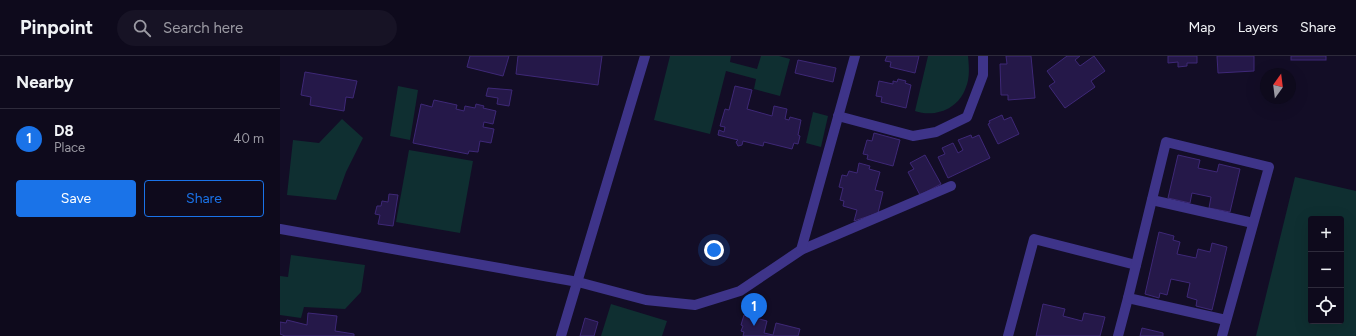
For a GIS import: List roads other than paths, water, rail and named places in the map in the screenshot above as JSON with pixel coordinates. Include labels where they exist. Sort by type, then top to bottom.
[{"type":"street","points":[[561,336],[645,56]]},
{"type":"street","points":[[801,250],[855,56]]},
{"type":"street","points":[[838,116],[913,136],[936,132],[967,117],[983,74],[983,56]]},
{"type":"street","points":[[1118,336],[1166,142],[1269,167],[1222,336]]},
{"type":"street","points":[[280,229],[578,282],[646,300],[694,305],[740,291],[801,250],[951,186]]},
{"type":"street","points":[[1152,200],[1253,223]]},
{"type":"street","points":[[1008,336],[1034,239],[1136,265]]},
{"type":"street","points":[[1128,298],[1226,320]]},
{"type":"place","name":"D8","points":[[754,326]]}]
